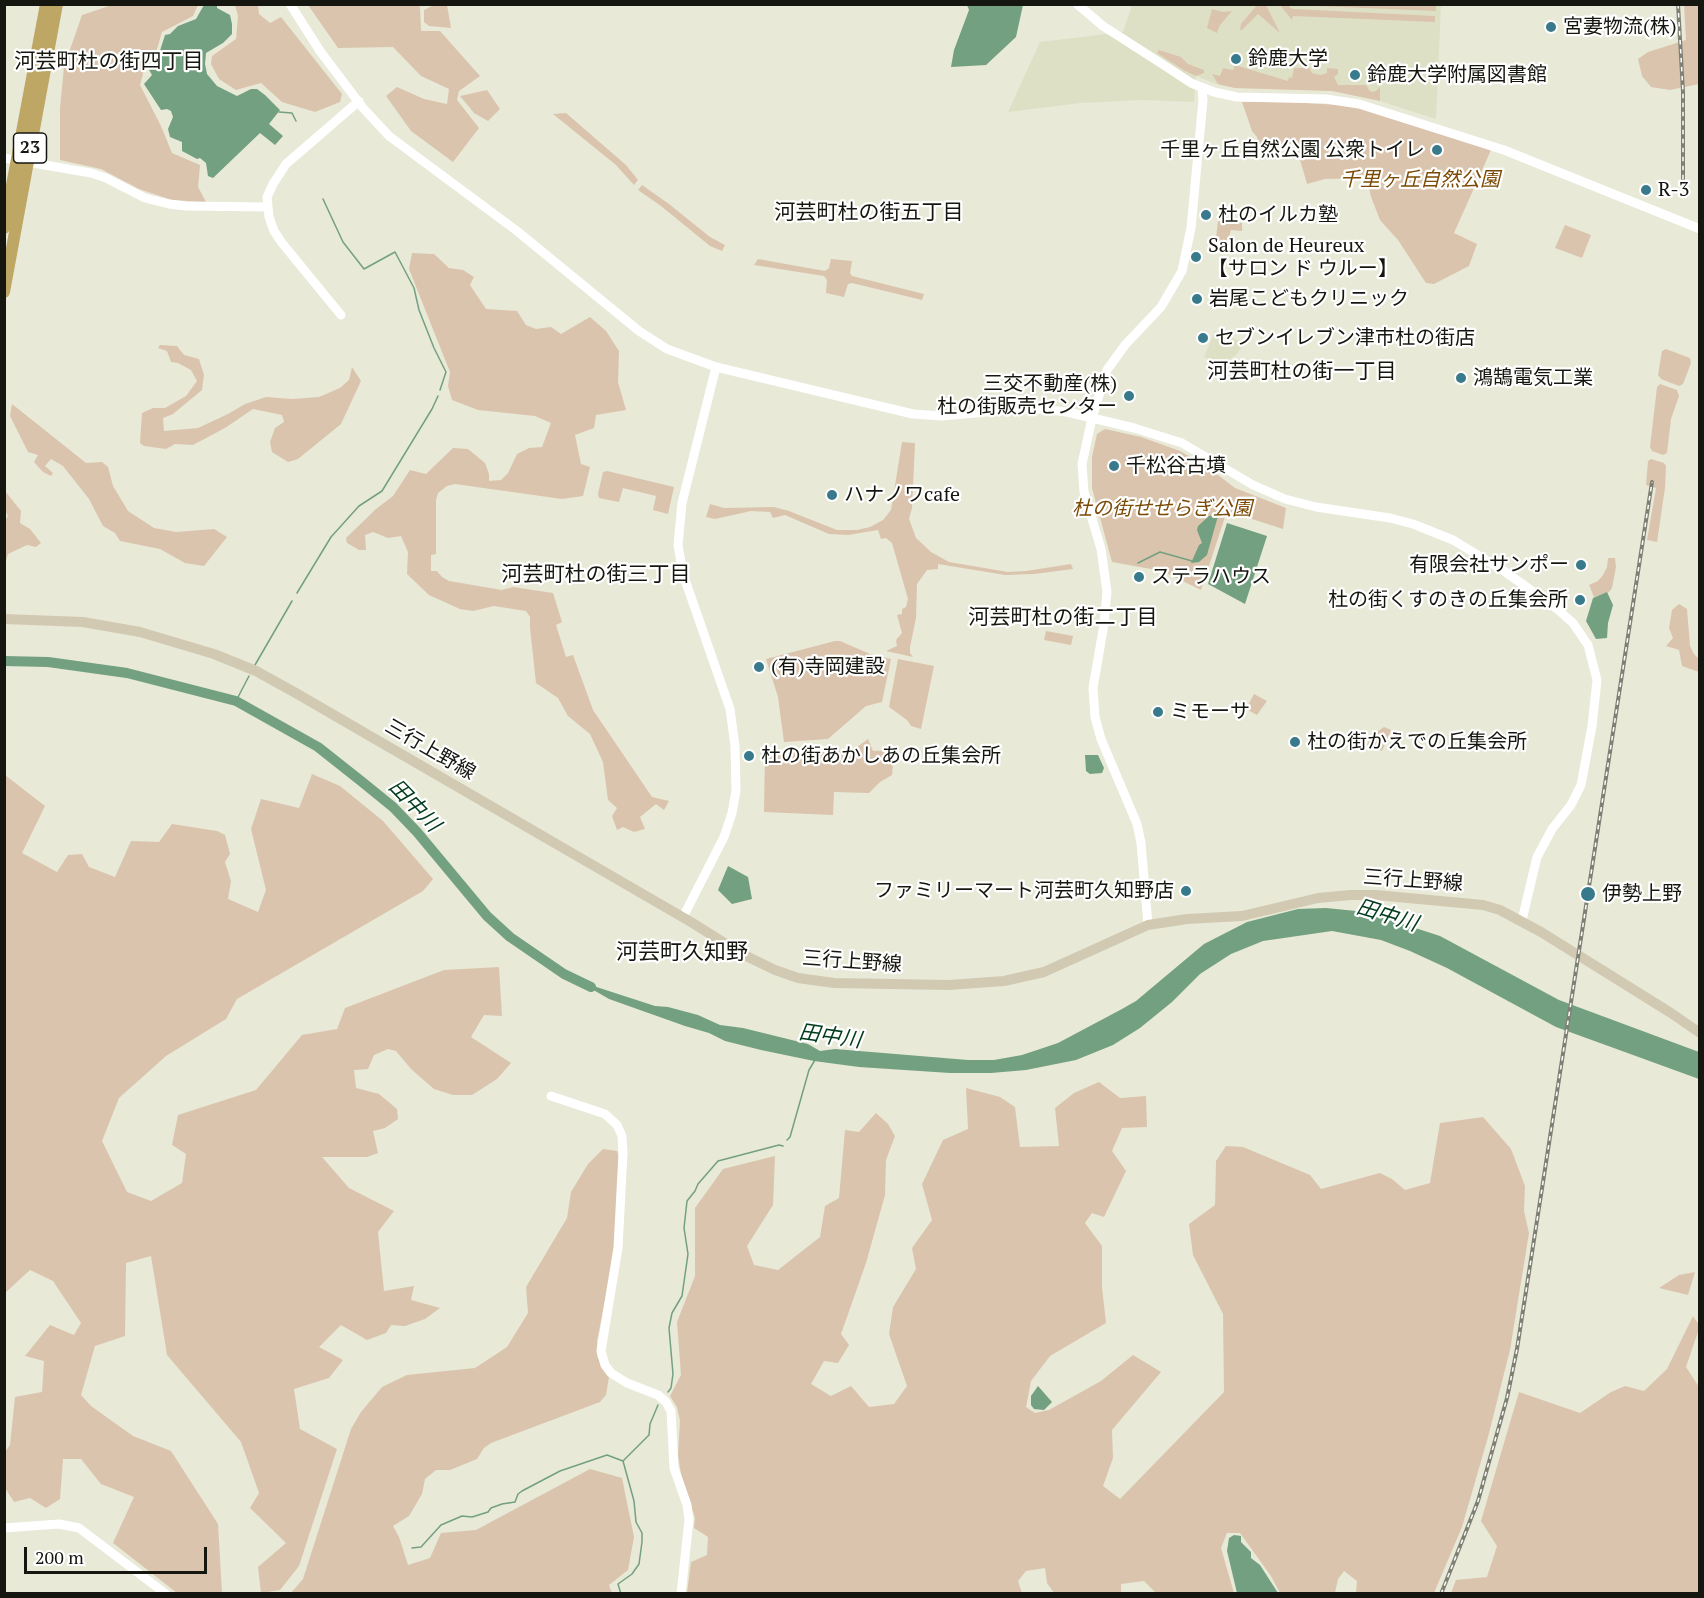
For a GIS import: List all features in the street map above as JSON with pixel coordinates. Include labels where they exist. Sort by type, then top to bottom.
[{"type":"highway","name":"23","points":[[4,228],[46,4]]},
{"type":"highway","name":"23","points":[[6,287],[57,4]]},
{"type":"highway","points":[[4,299],[6,287]]},
{"type":"main road","name":"三行上野線","points":[[4,618],[114,626],[176,642],[241,665],[294,692],[757,962],[798,978],[834,983],[982,984],[1044,972],[1148,925],[1188,919],[1242,916],[1299,902],[1350,895],[1376,895],[1483,904],[1522,920],[1700,1033]]},
{"type":"street","points":[[290,4],[320,51],[358,101],[389,136],[517,231],[639,331],[668,349],[716,367],[914,414],[942,416],[1028,408],[1092,418],[1156,434],[1182,443],[1253,485],[1285,499],[1316,507],[1390,518],[1441,534],[1504,571],[1556,608],[1574,623],[1588,645],[1597,680],[1584,773],[1579,790],[1571,805],[1552,829],[1537,857],[1522,920]]},
{"type":"street","points":[[1077,4],[1103,26],[1202,88],[1237,97],[1326,99],[1367,106],[1504,150],[1700,229]]},
{"type":"street","points":[[1148,925],[1141,843],[1137,824],[1101,739],[1093,702],[1093,682],[1104,624],[1107,592],[1101,549],[1082,480],[1083,458],[1100,388],[1112,362],[1161,307],[1182,271],[1190,241],[1203,100],[1202,88]]},
{"type":"street","points":[[341,315],[274,231],[267,207],[267,197],[286,164],[358,101]]},
{"type":"street","points":[[4,158],[91,173],[146,198],[169,204],[267,207]]},
{"type":"street","points":[[683,917],[724,837],[736,791],[735,747],[730,709],[683,574],[678,545],[682,503],[716,367]]},
{"type":"street","points":[[550,1096],[605,1114],[617,1125],[622,1136],[618,1248],[601,1351],[605,1365],[611,1373],[627,1383],[658,1395],[666,1402],[671,1412],[674,1468],[687,1505],[689,1520],[681,1593]]},
{"type":"street","points":[[4,1528],[59,1524],[79,1528],[166,1593]]},
{"type":"shaded area","points":[[204,5],[217,5],[217,8],[230,15],[232,24],[232,34],[223,43],[206,53],[207,74],[217,86],[237,96],[251,89],[257,89],[265,95],[280,110],[269,124],[283,136],[275,145],[260,133],[213,178],[208,176],[206,163],[182,151],[182,142],[170,137],[168,129],[173,117],[171,111],[161,110],[144,84],[152,75],[148,68],[158,57],[165,35],[170,34],[178,26],[196,19]]},
{"type":"shaded area","points":[[967,5],[1023,5],[1016,37],[986,65],[951,67],[954,50],[969,10]]},
{"type":"shaded area","name":"鈴鹿大学","points":[[1132,5],[1441,5],[1436,119],[1364,96],[1332,91],[1235,88],[1219,85],[1196,76],[1194,102],[1142,100],[1081,103],[1008,112],[1040,42],[1123,32]]},
{"type":"shaded area","points":[[1215,331],[1245,343],[1237,354],[1223,365],[1204,357]]},
{"type":"shaded area","points":[[1218,509],[1207,555],[1199,562],[1191,563],[1202,543],[1197,530],[1198,526]]},
{"type":"shaded area","points":[[1227,523],[1267,536],[1245,604],[1208,584]]},
{"type":"shaded area","points":[[1607,592],[1613,605],[1607,638],[1596,639],[1586,621],[1593,598]]},
{"type":"shaded area","points":[[1085,755],[1098,755],[1104,768],[1102,773],[1090,774],[1086,771]]},
{"type":"shaded area","points":[[728,866],[748,877],[752,899],[732,904],[718,890]]},
{"type":"shaded area","points":[[1326,908],[1366,912],[1440,936],[1559,1000],[1699,1052],[1699,1079],[1556,1027],[1447,968],[1410,951],[1381,940],[1332,931],[1263,941],[1231,954],[1200,974],[1172,1002],[1140,1028],[1113,1045],[1076,1060],[1026,1070],[991,1073],[950,1073],[859,1067],[761,1050],[725,1041],[709,1033],[609,999],[578,981],[655,1006],[698,1015],[720,1025],[743,1028],[808,1044],[820,1051],[835,1049],[994,1060],[1022,1055],[1058,1043],[1122,1009],[1136,1001],[1204,944],[1247,922],[1298,909]]},
{"type":"shaded area","points":[[1038,1386],[1052,1402],[1044,1410],[1034,1409],[1031,1405],[1031,1396]]},
{"type":"shaded area","points":[[1234,1535],[1241,1536],[1241,1542],[1251,1552],[1251,1558],[1260,1565],[1278,1593],[1237,1593],[1227,1551],[1229,1538]]},
{"type":"green space","points":[[1294,4],[1436,4],[1436,11],[1294,5]]},
{"type":"green space","points":[[112,5],[198,5],[193,16],[162,32],[155,56],[146,63],[140,85],[172,153],[200,165],[198,187],[206,202],[172,200],[139,189],[101,169],[60,160],[60,108],[64,67],[82,15]]},
{"type":"green space","points":[[235,5],[258,5],[259,14],[270,23],[281,17],[342,94],[340,102],[315,112],[282,102],[261,83],[236,90],[219,79],[211,64],[212,56],[236,39],[238,16]]},
{"type":"green space","points":[[308,5],[417,5],[420,7],[421,31],[440,31],[480,76],[459,91],[457,100],[479,128],[453,162],[411,131],[386,96],[397,87],[424,99],[447,104],[449,89],[421,76],[393,47],[338,48]]},
{"type":"green space","points":[[434,5],[447,5],[451,28],[429,26],[424,22],[424,10]]},
{"type":"green space","points":[[1257,5],[1266,5],[1280,33],[1258,14],[1240,30],[1241,24]]},
{"type":"green space","points":[[1280,5],[1290,5],[1289,7],[1293,9],[1435,16],[1435,22],[1293,16],[1292,20]]},
{"type":"green space","points":[[1684,5],[1699,5],[1699,84],[1670,90],[1651,87],[1642,76],[1638,59],[1648,52],[1686,40]]},
{"type":"green space","points":[[1212,9],[1223,12],[1232,11],[1220,25],[1217,33],[1207,28]]},
{"type":"green space","points":[[1159,50],[1181,57],[1188,64],[1204,70],[1204,73],[1196,76],[1185,71],[1157,53]]},
{"type":"green space","points":[[1235,65],[1288,81],[1289,77],[1292,78],[1294,68],[1309,68],[1312,73],[1321,75],[1327,73],[1327,68],[1338,69],[1338,74],[1334,77],[1338,85],[1366,85],[1372,92],[1380,87],[1380,101],[1332,91],[1235,88],[1218,84],[1212,74],[1220,76],[1223,68],[1233,70]]},
{"type":"green space","points":[[487,90],[500,109],[488,121],[474,113],[460,96]]},
{"type":"green space","name":"千里ヶ丘自然公園","points":[[1273,101],[1357,106],[1491,150],[1454,233],[1477,244],[1469,266],[1434,284],[1426,283],[1398,240],[1380,220],[1367,178],[1325,179],[1307,184],[1295,142],[1261,154],[1257,137],[1252,131],[1242,102]]},
{"type":"green space","points":[[566,113],[626,165],[638,180],[634,185],[616,165],[553,114]]},
{"type":"green space","points":[[642,185],[710,237],[725,245],[722,251],[710,246],[638,190]]},
{"type":"green space","points":[[1218,221],[1242,223],[1242,231],[1231,230],[1227,242],[1219,241],[1216,238]]},
{"type":"green space","points":[[1565,225],[1591,235],[1582,258],[1555,248]]},
{"type":"green space","points":[[412,253],[434,254],[449,268],[463,270],[474,277],[470,285],[486,309],[517,311],[526,325],[536,329],[551,327],[561,334],[590,317],[606,331],[619,351],[618,382],[626,410],[596,415],[594,428],[575,435],[581,464],[590,467],[583,496],[562,499],[455,484],[447,486],[438,493],[436,500],[436,554],[431,555],[431,571],[437,571],[449,581],[502,590],[513,587],[553,593],[562,622],[556,625],[566,657],[573,655],[593,710],[652,797],[669,801],[664,810],[656,804],[640,817],[645,829],[634,832],[623,827],[617,830],[612,816],[617,808],[608,800],[603,762],[590,734],[568,716],[558,698],[536,683],[530,617],[526,611],[494,606],[473,611],[460,609],[429,595],[407,574],[408,552],[401,536],[388,538],[373,532],[365,535],[366,550],[359,550],[347,543],[346,538],[393,496],[410,470],[426,474],[453,448],[468,449],[485,463],[489,481],[501,480],[508,473],[517,454],[529,448],[542,447],[551,423],[535,416],[478,410],[452,400],[448,386],[450,372],[409,269]]},
{"type":"green space","points":[[758,259],[825,271],[829,268],[831,259],[852,261],[850,273],[852,276],[924,294],[922,300],[852,283],[848,284],[844,297],[826,293],[827,280],[824,276],[754,265]]},
{"type":"green space","points":[[160,345],[177,346],[184,355],[199,359],[204,375],[202,390],[173,414],[163,418],[164,431],[198,428],[245,404],[266,397],[292,399],[319,397],[340,388],[349,380],[352,367],[361,381],[341,424],[298,459],[288,462],[272,452],[270,442],[275,428],[284,422],[282,415],[253,409],[225,428],[193,445],[175,444],[166,449],[144,446],[140,443],[142,413],[153,408],[165,408],[186,396],[197,381],[191,370],[171,362],[167,351],[158,348]]},
{"type":"green space","points":[[1666,349],[1690,358],[1691,363],[1683,384],[1679,386],[1661,379],[1658,375],[1662,351]]},
{"type":"green space","points":[[1660,384],[1677,390],[1679,396],[1671,419],[1667,453],[1663,455],[1652,451],[1650,447],[1657,387]]},
{"type":"green space","points":[[12,404],[86,463],[102,462],[108,467],[113,486],[128,511],[154,528],[176,532],[214,529],[227,537],[204,566],[185,563],[160,549],[120,541],[115,533],[103,526],[89,499],[63,466],[51,459],[45,466],[53,473],[51,476],[43,472],[34,462],[38,455],[28,452],[10,416]]},
{"type":"green space","name":"杜の街せせらぎ公園","points":[[1105,429],[1141,437],[1180,451],[1206,466],[1235,488],[1286,508],[1283,529],[1227,511],[1201,590],[1162,571],[1112,562],[1092,488],[1092,457],[1097,434]]},
{"type":"green space","points":[[902,442],[915,443],[912,508],[909,519],[916,538],[931,552],[949,562],[1008,572],[1071,564],[1073,569],[1005,575],[938,564],[938,569],[927,570],[917,584],[916,618],[910,647],[913,657],[886,651],[897,646],[896,640],[902,633],[897,615],[902,614],[902,609],[906,607],[908,599],[892,543],[886,538],[881,539],[878,530],[848,535],[829,534],[785,515],[773,518],[770,512],[751,511],[715,519],[706,517],[710,504],[724,508],[774,507],[837,530],[857,530],[870,527],[883,520],[891,510]]},
{"type":"green space","points":[[1651,459],[1664,463],[1666,466],[1657,542],[1647,540],[1656,488],[1646,485],[1648,461]]},
{"type":"green space","points":[[607,471],[674,487],[668,514],[653,510],[656,496],[623,488],[619,502],[599,498],[603,472]]},
{"type":"green space","points":[[5,491],[21,511],[20,523],[30,529],[41,543],[36,547],[27,545],[8,554],[5,564],[5,520],[8,516],[5,510]]},
{"type":"green space","points":[[1608,558],[1615,558],[1616,567],[1612,588],[1609,592],[1594,597],[1589,585],[1598,581],[1603,575]]},
{"type":"green space","points":[[1679,604],[1687,609],[1690,646],[1699,659],[1699,672],[1682,666],[1679,650],[1666,646],[1673,638],[1669,628],[1672,610]]},
{"type":"green space","points":[[1046,631],[1073,636],[1071,645],[1044,640]]},
{"type":"green space","points":[[835,641],[891,659],[882,702],[866,706],[828,739],[784,742],[778,697],[766,659]]},
{"type":"green space","points":[[898,659],[934,666],[921,729],[911,726],[907,720],[889,707]]},
{"type":"green space","points":[[1254,694],[1267,701],[1257,715],[1246,709]]},
{"type":"green space","points":[[1384,727],[1391,730],[1382,751],[1367,745],[1371,736]]},
{"type":"green space","points":[[868,739],[873,751],[894,750],[892,775],[880,782],[869,793],[834,792],[833,815],[764,812],[765,753],[853,750]]},
{"type":"green space","points":[[312,774],[340,786],[383,821],[433,879],[423,891],[237,999],[226,1019],[166,1056],[119,1098],[102,1141],[127,1192],[151,1201],[182,1183],[186,1154],[172,1145],[178,1115],[256,1090],[302,1035],[337,1029],[345,1008],[444,970],[499,967],[502,1016],[484,1015],[471,1037],[511,1063],[497,1079],[472,1095],[453,1095],[434,1089],[411,1069],[396,1051],[388,1049],[374,1055],[368,1069],[354,1070],[356,1088],[379,1094],[397,1109],[398,1119],[385,1128],[373,1131],[378,1153],[367,1157],[322,1157],[349,1188],[394,1211],[378,1232],[384,1291],[414,1286],[411,1300],[440,1308],[425,1319],[405,1326],[391,1325],[386,1333],[367,1340],[341,1325],[319,1347],[343,1360],[329,1378],[294,1389],[300,1429],[337,1449],[299,1566],[280,1590],[261,1593],[258,1567],[286,1543],[250,1508],[259,1493],[241,1442],[167,1355],[151,1256],[126,1263],[125,1336],[95,1346],[81,1395],[91,1406],[133,1436],[171,1451],[218,1524],[222,1593],[177,1593],[113,1543],[134,1497],[101,1484],[81,1459],[63,1459],[60,1499],[46,1508],[30,1498],[14,1502],[5,1488],[5,1452],[10,1445],[15,1397],[42,1392],[44,1361],[25,1356],[50,1325],[74,1335],[81,1323],[53,1281],[30,1270],[5,1293],[5,775],[45,806],[22,853],[57,872],[68,855],[82,854],[89,867],[115,877],[131,841],[159,842],[172,824],[217,831],[225,835],[230,854],[225,862],[231,881],[228,899],[258,912],[266,890],[251,829],[261,799],[299,808]]},
{"type":"green space","points":[[1099,1082],[1120,1098],[1146,1096],[1147,1127],[1122,1128],[1112,1151],[1126,1171],[1104,1217],[1092,1213],[1085,1223],[1102,1246],[1102,1287],[1106,1323],[1050,1356],[1031,1381],[1026,1407],[1035,1413],[1049,1410],[1101,1381],[1133,1355],[1161,1372],[1112,1430],[1113,1458],[1103,1486],[1120,1499],[1224,1392],[1223,1314],[1193,1255],[1189,1224],[1215,1205],[1216,1161],[1226,1146],[1243,1147],[1310,1175],[1321,1189],[1380,1173],[1405,1190],[1430,1183],[1440,1123],[1483,1117],[1511,1149],[1525,1186],[1524,1211],[1529,1233],[1510,1350],[1462,1527],[1434,1593],[1356,1593],[1357,1581],[1344,1571],[1338,1579],[1335,1593],[1280,1593],[1271,1576],[1240,1533],[1227,1533],[1221,1548],[1234,1593],[1156,1593],[1144,1581],[1121,1584],[1121,1593],[1054,1593],[1047,1583],[1045,1568],[1026,1571],[1018,1581],[1022,1593],[687,1593],[691,1562],[707,1555],[708,1537],[694,1528],[695,1518],[681,1474],[678,1455],[680,1421],[677,1407],[670,1396],[681,1375],[677,1322],[695,1276],[695,1208],[723,1169],[775,1156],[773,1205],[747,1246],[754,1265],[778,1270],[820,1237],[825,1206],[839,1198],[845,1130],[859,1132],[876,1113],[888,1124],[895,1136],[886,1160],[885,1195],[866,1263],[841,1334],[849,1345],[838,1363],[824,1361],[811,1384],[831,1396],[851,1386],[869,1407],[894,1404],[907,1386],[889,1334],[893,1307],[916,1269],[912,1248],[932,1220],[922,1184],[943,1140],[968,1129],[966,1088],[1000,1097],[1015,1107],[1020,1147],[1059,1146],[1055,1108],[1074,1093]]},
{"type":"green space","points":[[603,1149],[617,1151],[620,1162],[615,1250],[597,1341],[597,1356],[609,1377],[606,1395],[600,1402],[491,1443],[484,1448],[477,1459],[450,1470],[436,1470],[425,1479],[422,1494],[409,1516],[393,1526],[408,1565],[430,1558],[441,1533],[476,1530],[590,1469],[622,1478],[634,1537],[628,1570],[609,1585],[612,1593],[290,1594],[303,1579],[351,1429],[361,1412],[382,1387],[407,1375],[475,1368],[507,1347],[528,1313],[526,1287],[567,1218],[571,1192],[588,1164]]},
{"type":"green space","points":[[1695,1272],[1688,1295],[1659,1288],[1679,1275]]},
{"type":"green space","points":[[1693,1316],[1699,1329],[1686,1367],[1699,1387],[1699,1593],[1451,1593],[1456,1580],[1487,1577],[1497,1546],[1481,1521],[1519,1392],[1580,1413],[1611,1392],[1625,1386],[1644,1391],[1667,1369]]},
{"type":"waterway","points":[[279,112],[292,113],[296,121]]},
{"type":"waterway","points":[[323,199],[343,242],[364,269],[395,252],[414,288],[419,310],[446,372],[440,390]]},
{"type":"waterway","points":[[297,593],[331,537],[359,506],[382,491],[438,396]]},
{"type":"waterway","points":[[1138,563],[1160,552],[1192,561]]},
{"type":"waterway","points":[[255,665],[292,601]]},
{"type":"waterway","name":"田中川","points":[[4,661],[48,662],[127,673],[236,701],[318,747],[361,781],[393,807],[417,832],[487,916],[510,937],[564,974],[591,987]]},
{"type":"waterway","points":[[236,701],[249,676]]},
{"type":"waterway","points":[[787,1140],[790,1137],[809,1070],[815,1060]]},
{"type":"waterway","points":[[668,1392],[671,1388],[673,1374],[669,1328],[672,1313],[682,1296],[688,1254],[684,1228],[687,1201],[718,1161],[779,1145],[783,1146]]},
{"type":"waterway","points":[[412,1548],[421,1547],[441,1525],[462,1516],[472,1517],[502,1504],[515,1502],[522,1491],[560,1471],[607,1455],[623,1461],[649,1435],[650,1424],[658,1405]]},
{"type":"waterway","points":[[621,1594],[618,1584],[632,1574],[639,1564],[642,1542],[642,1533],[636,1522],[634,1501],[623,1461]]},
{"type":"railway","points":[[1678,4],[1683,92],[1683,182]]},
{"type":"railway","points":[[1441,1594],[1478,1501],[1507,1398],[1517,1349],[1652,482]]},
{"type":"place","name":"宮妻物流(株)","points":[[1551,27]]},
{"type":"place","name":"鈴鹿大学","points":[[1236,59]]},
{"type":"place","name":"鈴鹿大学附属図書館","points":[[1355,75]]},
{"type":"place","name":"千里ヶ丘自然公園 公衆トイレ","points":[[1437,150]]},
{"type":"place","name":"R-3","points":[[1646,190]]},
{"type":"place","name":"杜のイルカ塾","points":[[1206,215]]},
{"type":"place","name":"Salon de Heureux 【サロン ド ウルー】","points":[[1196,257]]},
{"type":"place","name":"岩尾こどもクリニック","points":[[1197,299]]},
{"type":"place","name":"セブンイレブン津市杜の街店","points":[[1203,338]]},
{"type":"place","name":"鴻鵠電気工業","points":[[1461,378]]},
{"type":"place","name":"三交不動産(株) 杜の街販売センター","points":[[1129,396]]},
{"type":"place","name":"千松谷古墳","points":[[1114,466]]},
{"type":"place","name":"ハナノワcafe","points":[[832,495]]},
{"type":"place","name":"有限会社サンポー","points":[[1581,565]]},
{"type":"place","name":"ステラハウス","points":[[1139,577]]},
{"type":"place","name":"杜の街くすのきの丘集会所","points":[[1580,600]]},
{"type":"place","name":"(有)寺岡建設","points":[[759,667]]},
{"type":"place","name":"ミモーサ","points":[[1158,712]]},
{"type":"place","name":"杜の街かえでの丘集会所","points":[[1295,742]]},
{"type":"place","name":"杜の街あかしあの丘集会所","points":[[749,756]]},
{"type":"place","name":"ファミリーマート河芸町久知野店","points":[[1186,891]]},
{"type":"place","name":"伊勢上野","points":[[1588,894]]},
{"type":"district","name":"河芸町杜の街四丁目","points":[[109,62]]},
{"type":"district","name":"河芸町杜の街五丁目","points":[[869,213]]},
{"type":"district","name":"河芸町杜の街一丁目","points":[[1302,372]]},
{"type":"district","name":"河芸町杜の街三丁目","points":[[596,575]]},
{"type":"district","name":"河芸町杜の街二丁目","points":[[1063,618]]},
{"type":"district","name":"河芸町久知野","points":[[682,953]]}]
